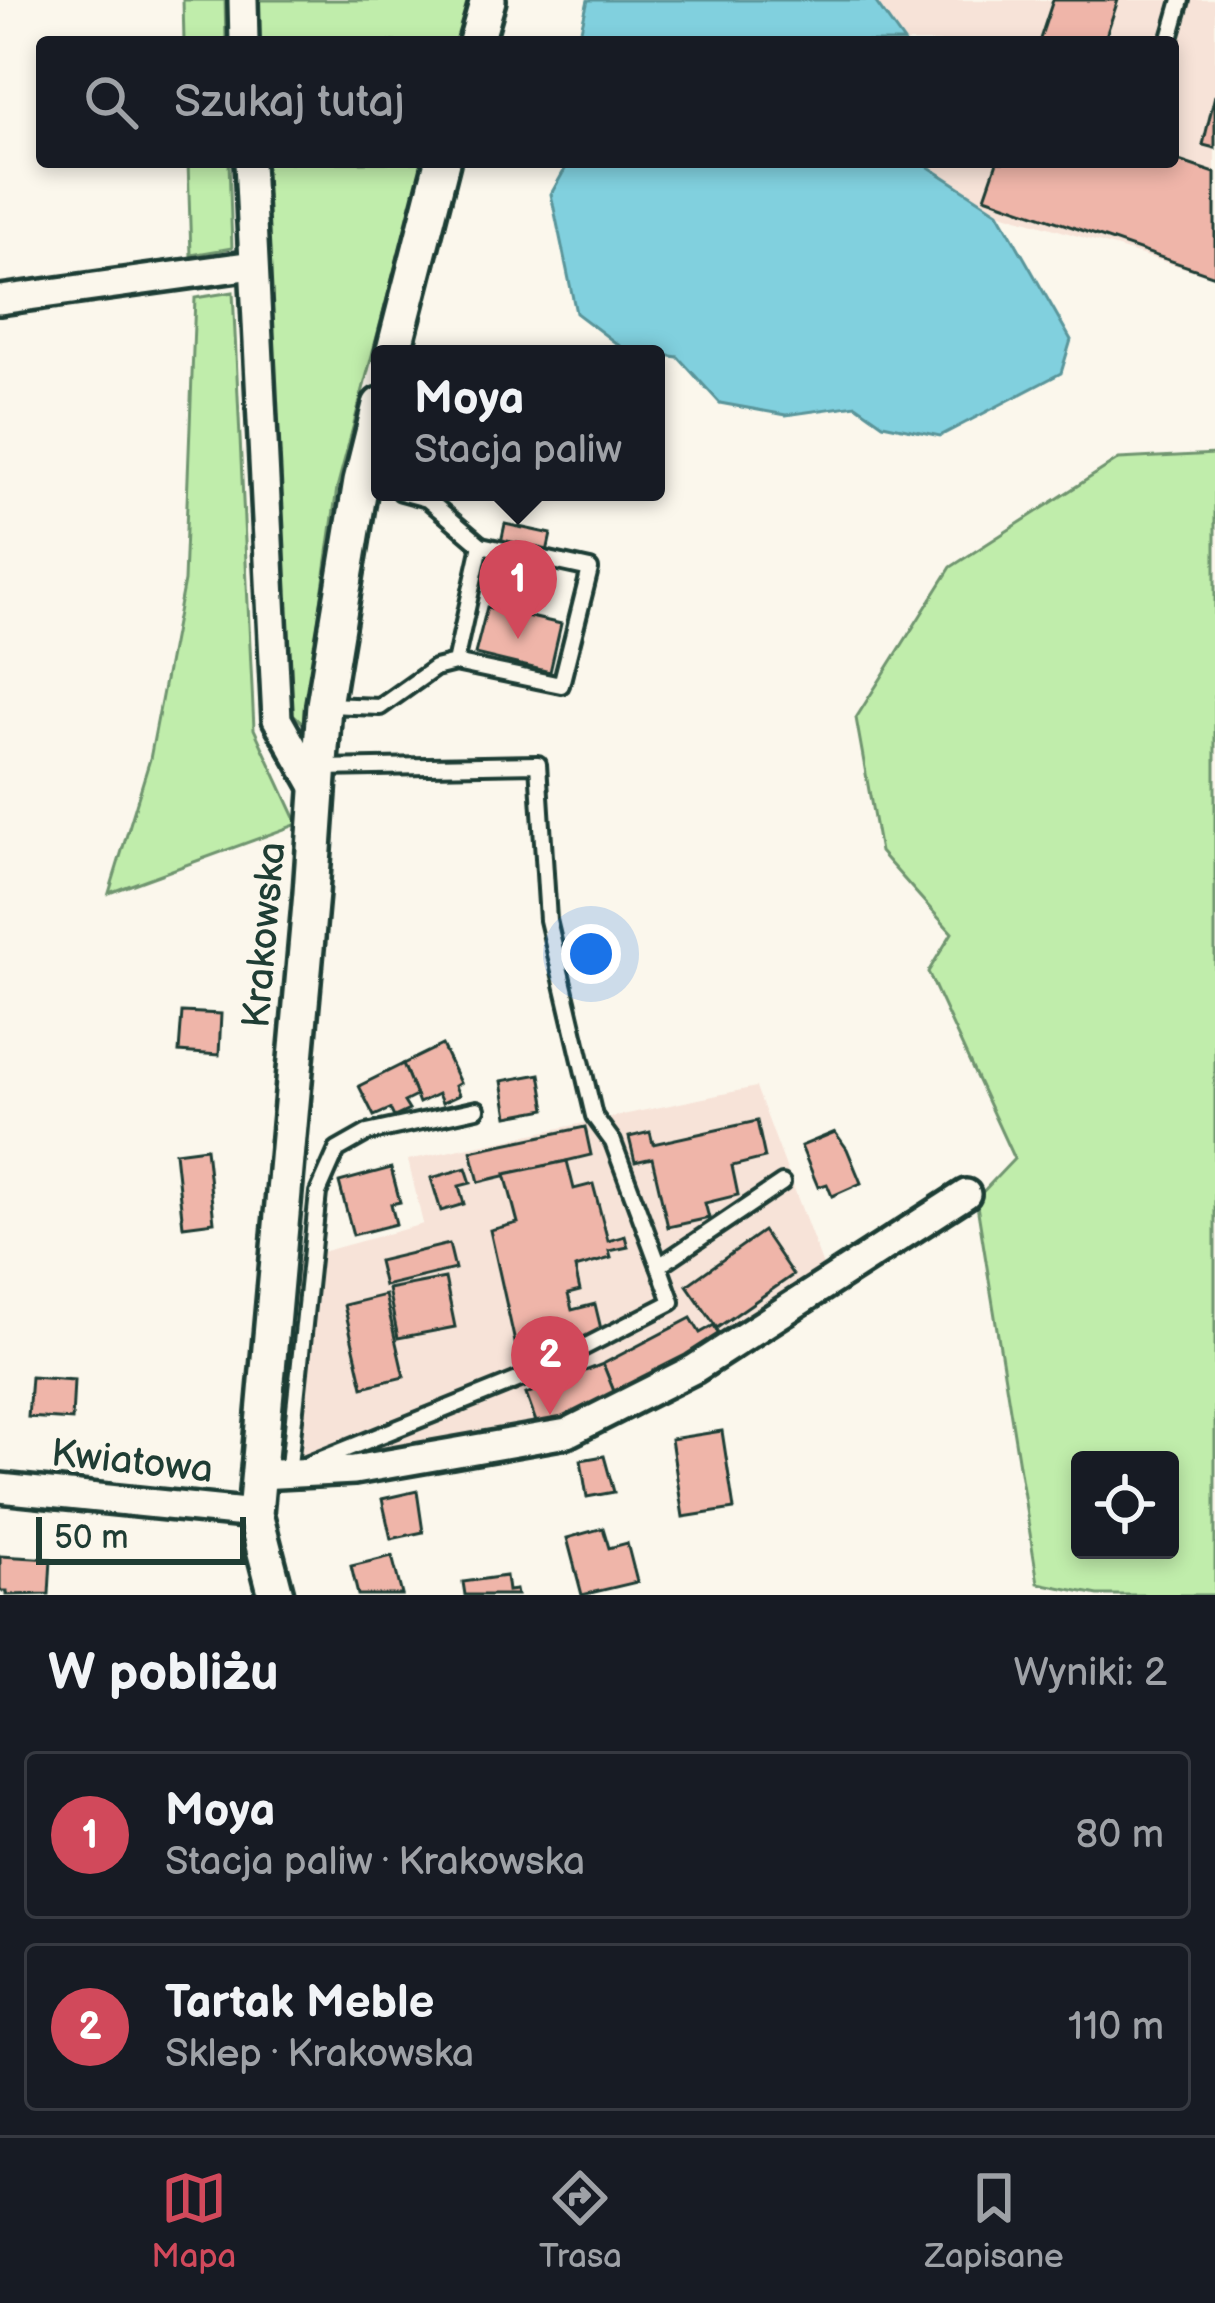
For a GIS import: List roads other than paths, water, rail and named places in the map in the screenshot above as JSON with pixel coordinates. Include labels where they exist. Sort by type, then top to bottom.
[{"type":"street","points":[[243,0],[244,36]]},
{"type":"street","points":[[478,36],[488,0]]},
{"type":"street","points":[[249,168],[277,718],[319,780]]},
{"type":"street","points":[[395,345],[440,168]]},
{"type":"street","points":[[0,300],[253,266]]},
{"type":"street","name":"Krakowska","points":[[276,1595],[255,1514],[273,1475],[324,705],[370,484]]},
{"type":"street","points":[[273,1475],[354,1470],[567,1433],[694,1369],[966,1194]]},
{"type":"street","name":"Kwiatowa","points":[[0,1488],[255,1514]]},
{"type":"lane","points":[[1171,36],[1181,0]]},
{"type":"lane","points":[[324,705],[380,707],[435,668],[455,663],[561,685],[590,569],[482,545],[429,501]]},
{"type":"lane","points":[[455,663],[482,545]]},
{"type":"lane","points":[[273,1475],[530,1375],[672,1302],[614,1142],[594,1116],[548,920],[538,764],[319,780]]},
{"type":"lane","points":[[273,1475],[318,1193],[337,1150],[367,1133],[477,1109]]},
{"type":"lane","points":[[659,1266],[782,1183]]},
{"type":"water","points":[[588,0],[874,0],[900,36],[579,36]]},
{"type":"water","points":[[566,168],[930,168],[998,212],[1071,340],[1061,373],[940,436],[883,424],[856,405],[786,415],[720,403],[678,357],[665,355],[665,345],[618,345],[576,313],[551,194]]},
{"type":"place","name":"Moya","points":[[518,639]]},
{"type":"place","name":"Tartak Meble","points":[[550,1415]]}]
